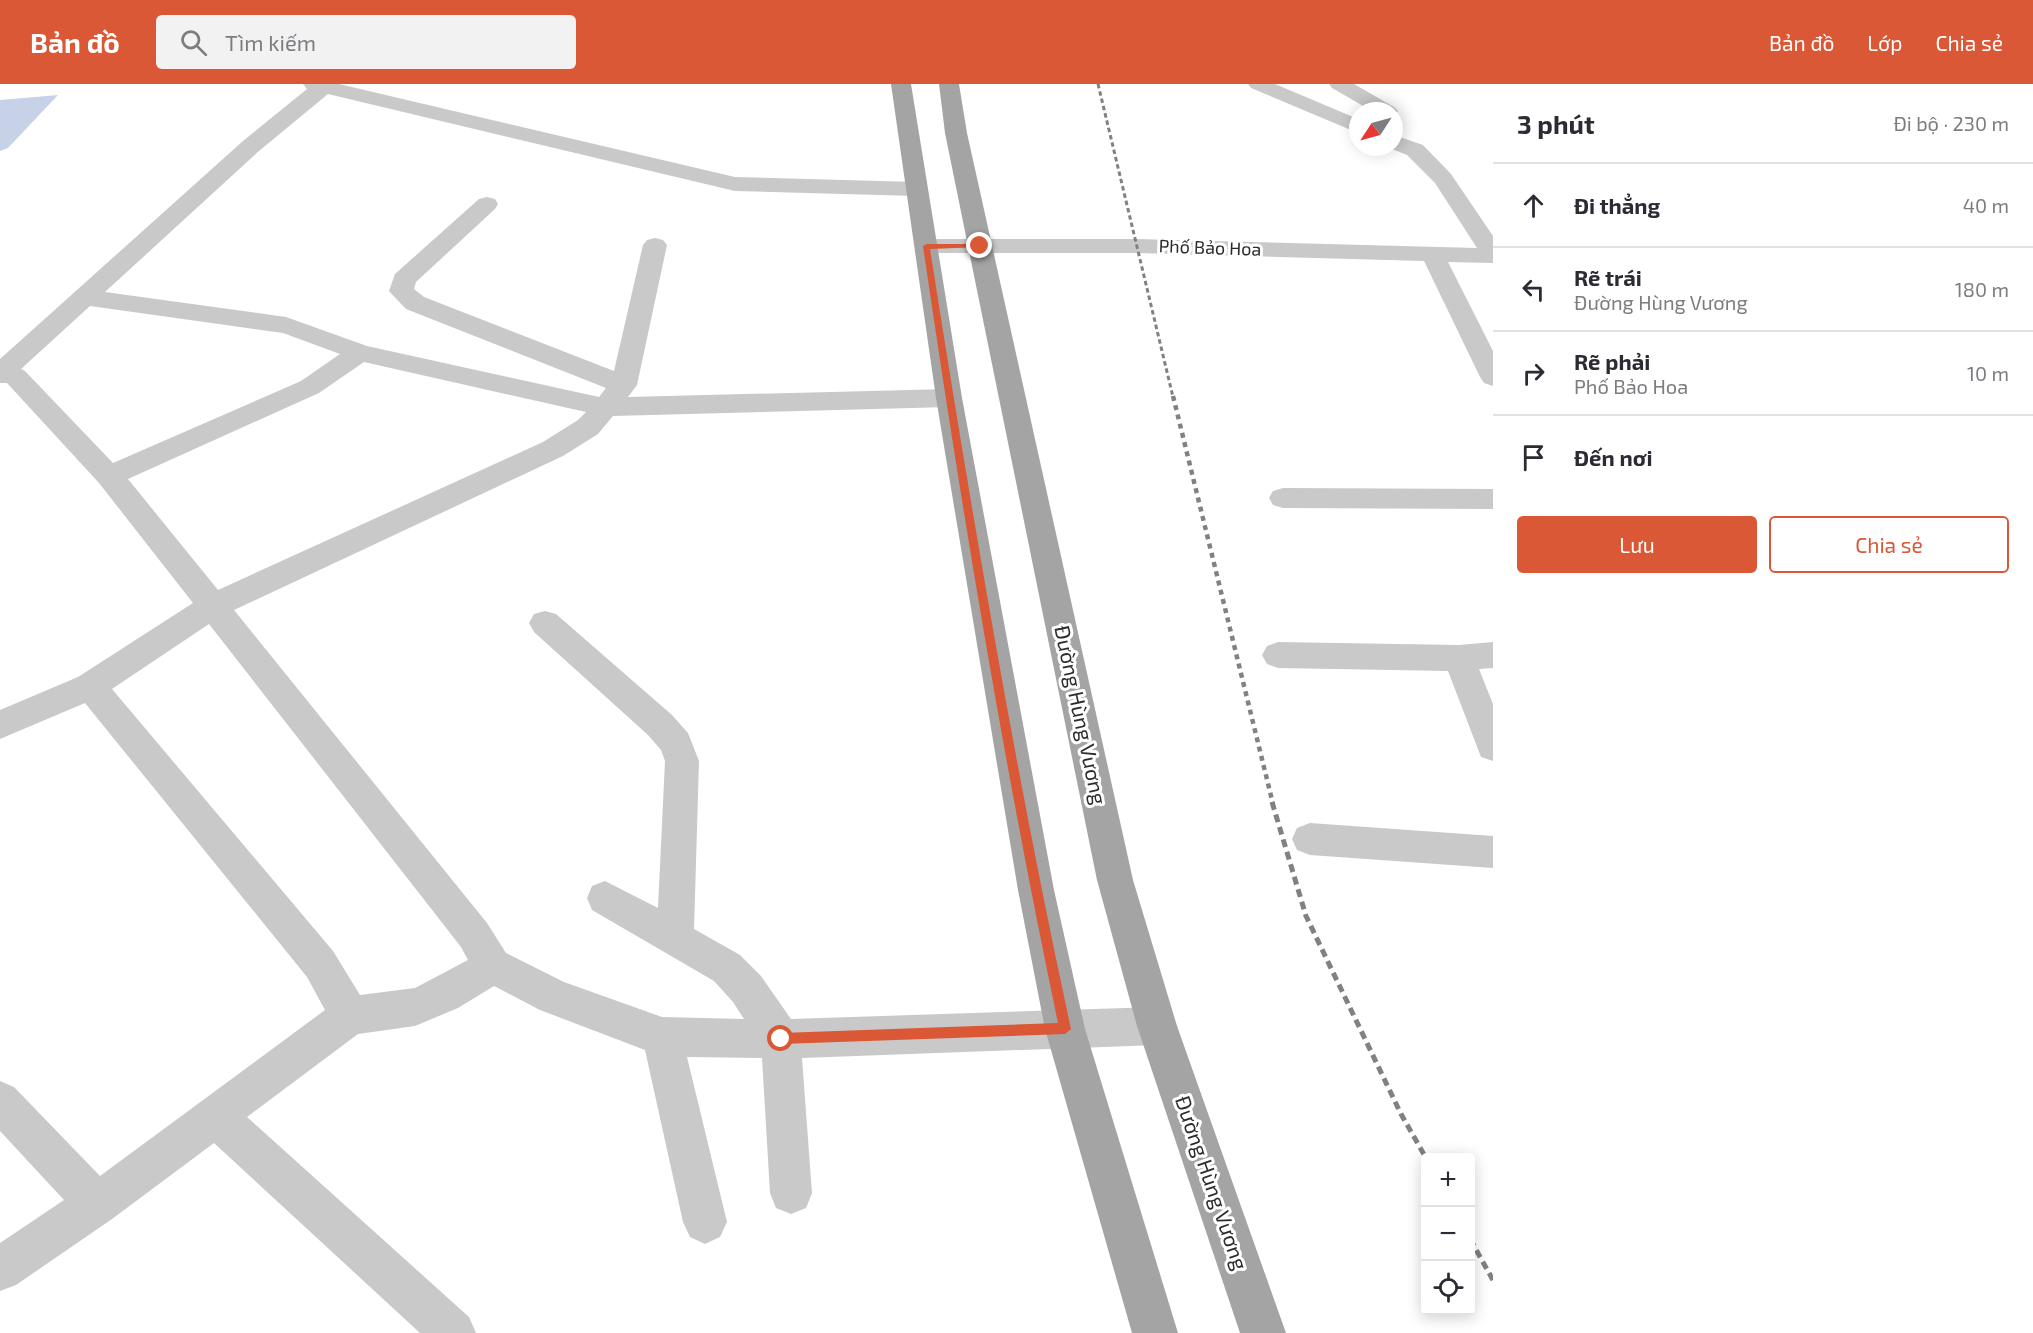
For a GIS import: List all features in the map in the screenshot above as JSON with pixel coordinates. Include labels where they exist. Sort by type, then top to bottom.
[{"type":"main road","points":[[901,84],[949,398],[1036,890],[1065,1029],[1155,1333]]},
{"type":"main road","name":"Đường Hùng Vương","points":[[949,84],[956,134],[1115,880],[1157,1026],[1263,1333]]},
{"type":"street","points":[[1258,84],[1349,123]]},
{"type":"street","points":[[1339,84],[1371,102]]},
{"type":"street","points":[[1,373],[251,146],[322,85],[735,184],[916,189]]},
{"type":"street","points":[[1403,125],[1405,127],[1404,146],[1443,179],[1493,255]]},
{"type":"street","points":[[487,204],[404,279],[401,291],[415,303],[615,396]]},
{"type":"street","points":[[0,725],[90,686],[213,606],[553,449],[588,427],[615,396],[656,245]]},
{"type":"street","name":"Phố Bảo Hoa","points":[[927,246],[1137,246],[1493,255]]},
{"type":"street","points":[[1432,254],[1493,377]]},
{"type":"street","points":[[83,297],[286,325],[360,353],[615,396],[949,398]]},
{"type":"street","points":[[109,476],[310,387],[360,353]]},
{"type":"street","points":[[1,373],[16,377],[109,476],[474,935],[494,966],[554,997],[662,1037],[781,1039],[1157,1026]]},
{"type":"street","points":[[1283,498],[1493,500]]},
{"type":"street","points":[[545,623],[660,725],[676,743],[682,761],[675,938]]},
{"type":"street","points":[[1278,655],[1459,658],[1493,655]]},
{"type":"street","points":[[1459,658],[1493,747]]},
{"type":"street","points":[[90,686],[320,964],[350,1016]]},
{"type":"street","points":[[1310,839],[1493,852]]},
{"type":"street","points":[[605,898],[727,968],[747,989],[781,1039],[791,1193]]},
{"type":"street","points":[[0,1269],[97,1204],[350,1016],[415,1007],[444,995],[494,966]]},
{"type":"street","points":[[662,1037],[705,1222]]},
{"type":"street","points":[[0,1101],[97,1204]]},
{"type":"street","points":[[214,1115],[453,1333]]},
{"type":"water","points":[[58,95],[8,148],[0,151],[0,100]]},
{"type":"railway","points":[[1098,84],[1173,397]]},
{"type":"railway","points":[[1173,396],[1273,804]]},
{"type":"railway","points":[[1272,802],[1306,916],[1401,1114],[1423,1153]]},
{"type":"railway","points":[[1475,1248],[1493,1280]]},
{"type":"route","points":[[781,1039],[1065,1029],[1036,890],[949,398],[927,246],[980,246]]}]
